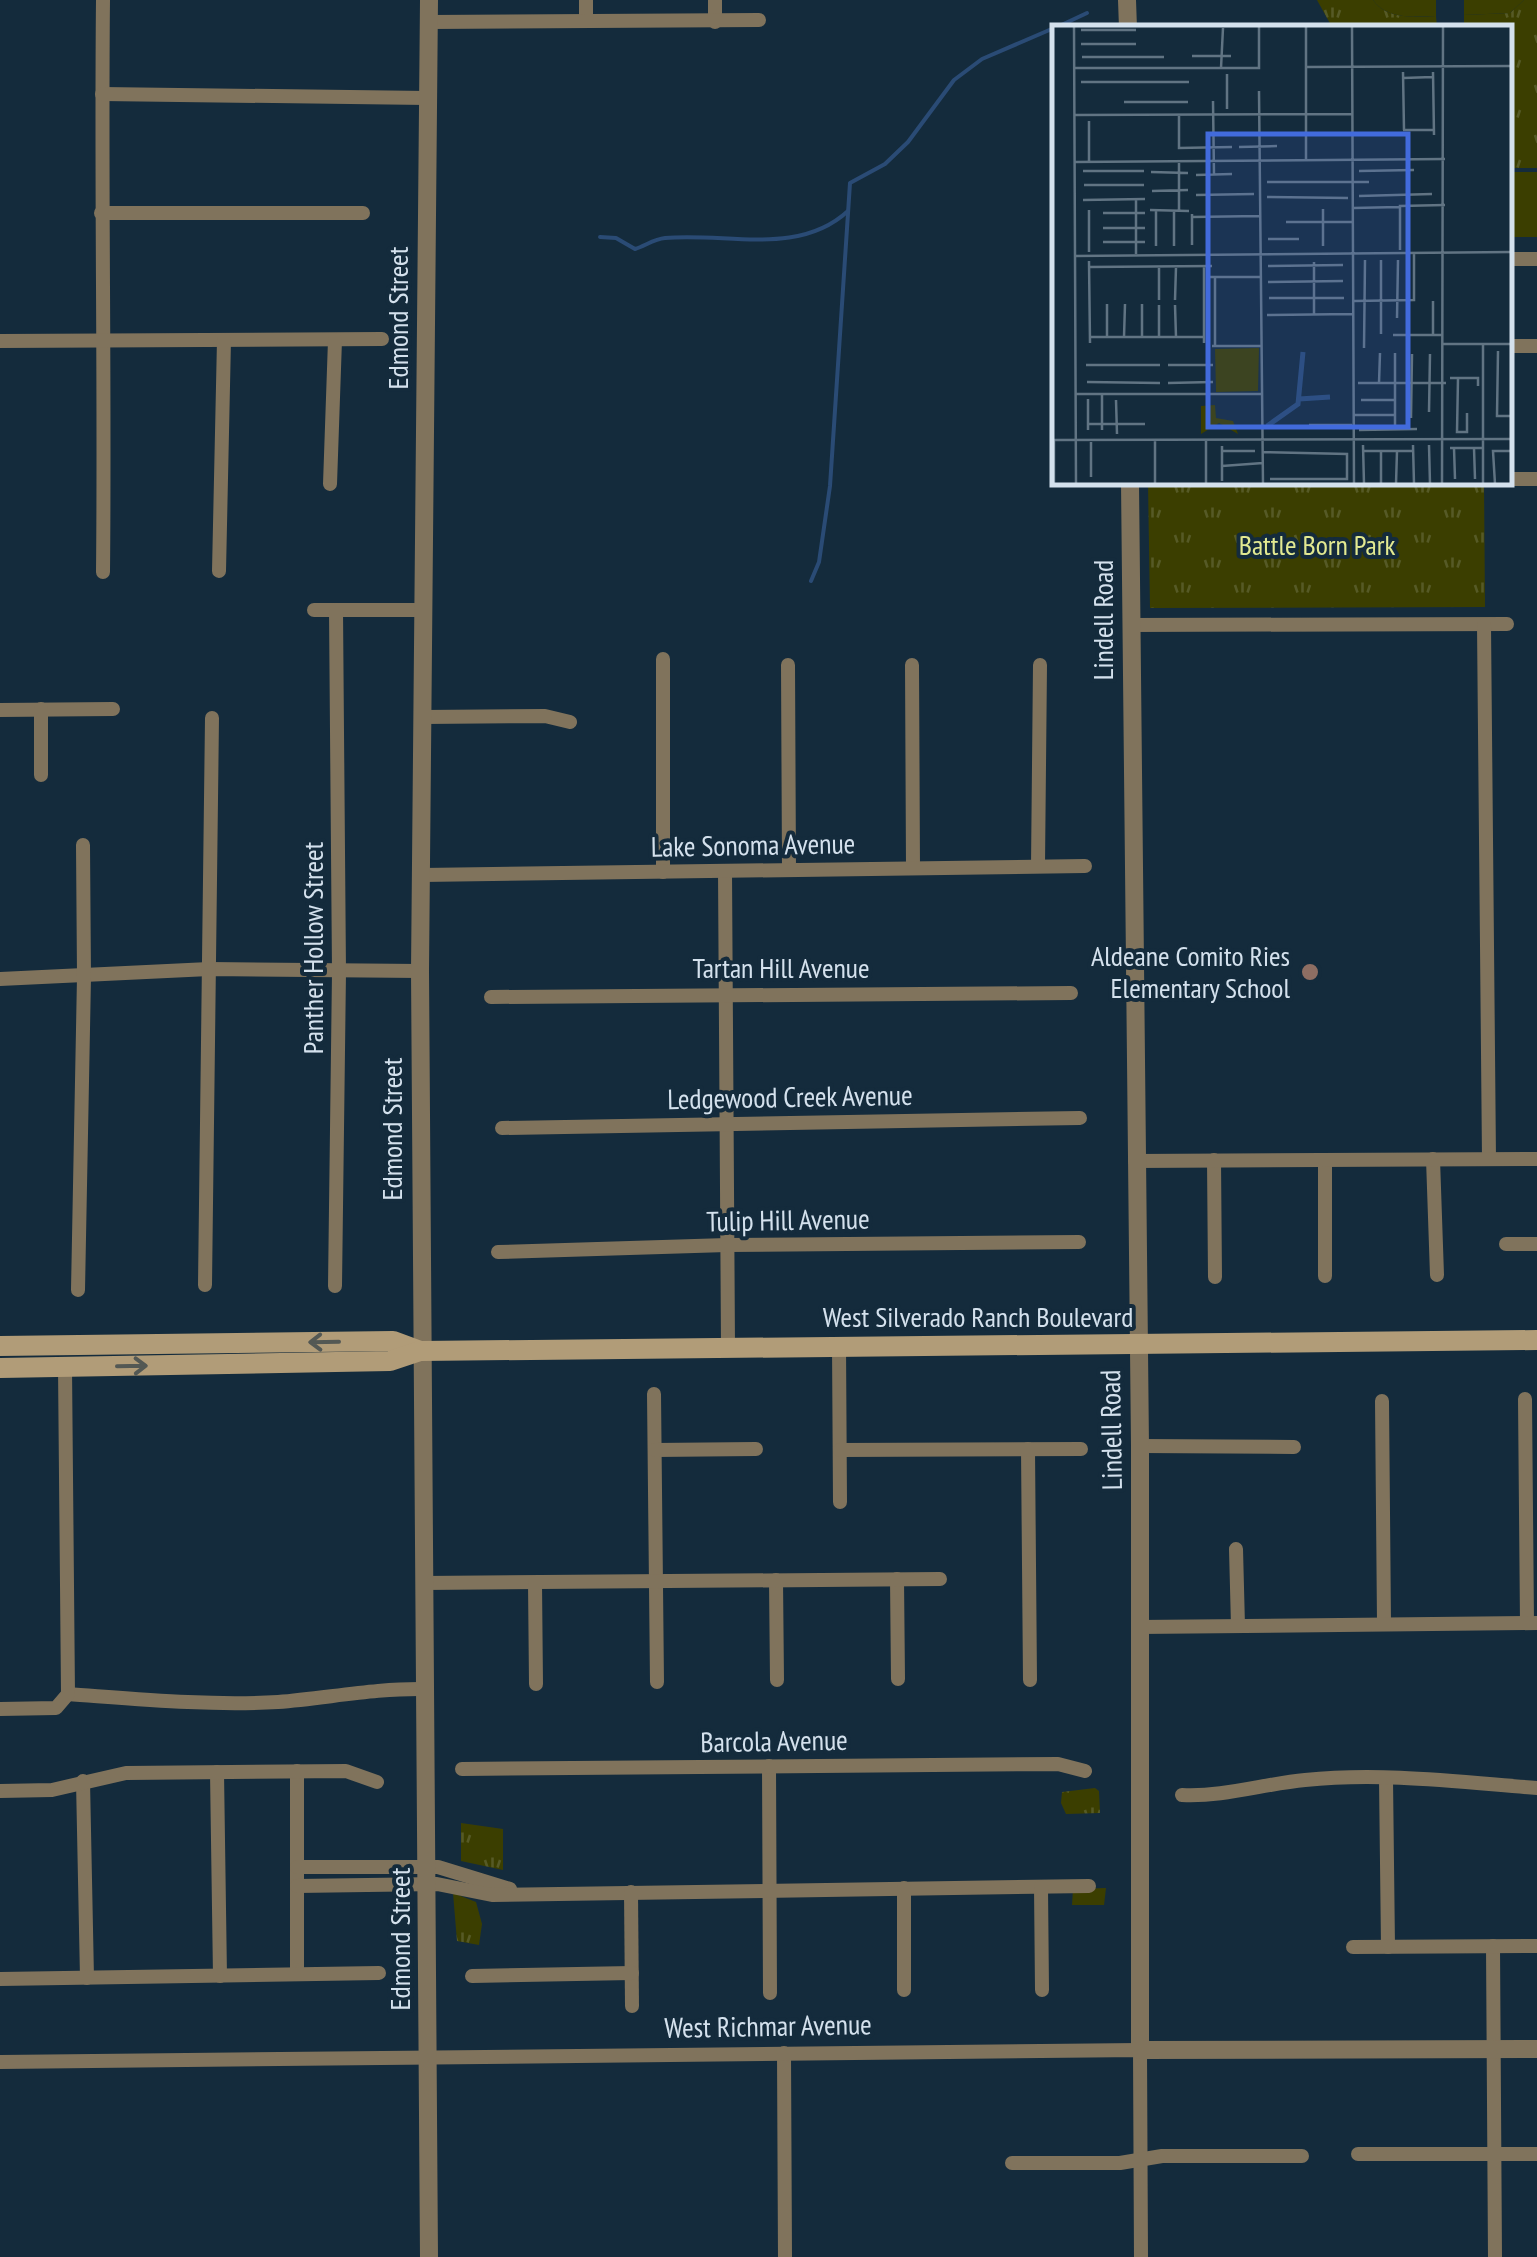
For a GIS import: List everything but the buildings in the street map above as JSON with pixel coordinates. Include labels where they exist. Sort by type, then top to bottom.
[{"type":"main road","name":"West Silverado Ranch Boulevard","points":[[0,1346],[393,1341],[420,1350],[1537,1340]]},
{"type":"main road","name":"West Silverado Ranch Boulevard","points":[[0,1368],[390,1361],[420,1350]]},
{"type":"street","points":[[102,0],[101,213],[106,340],[103,572]]},
{"type":"street","name":"Edmond Street","points":[[428,0],[420,1350],[429,2257]]},
{"type":"street","points":[[586,0],[586,20]]},
{"type":"street","points":[[714,0],[715,22]]},
{"type":"street","points":[[430,22],[759,20]]},
{"type":"street","points":[[102,94],[427,98]]},
{"type":"street","points":[[101,213],[364,214]]},
{"type":"street","points":[[1512,259],[1537,260]]},
{"type":"street","points":[[0,341],[382,338]]},
{"type":"street","points":[[219,572],[224,340]]},
{"type":"street","points":[[330,484],[335,340]]},
{"type":"street","name":"Lindell Road","points":[[1130,485],[1140,1446],[1141,2257]]},
{"type":"street","points":[[314,610],[423,610]]},
{"type":"street","name":"Panther Hollow Street","points":[[335,1286],[339,972],[336,610]]},
{"type":"street","points":[[1130,625],[1507,624]]},
{"type":"street","points":[[1484,625],[1489,1159]]},
{"type":"street","points":[[662,659],[662,872]]},
{"type":"street","points":[[912,665],[913,868]]},
{"type":"street","points":[[1038,866],[1040,665]]},
{"type":"street","points":[[788,666],[788,870]]},
{"type":"street","points":[[40,774],[41,709]]},
{"type":"street","points":[[0,710],[113,709]]},
{"type":"street","points":[[422,717],[545,716],[570,722]]},
{"type":"street","points":[[205,1285],[212,718]]},
{"type":"street","points":[[78,1290],[83,845]]},
{"type":"street","name":"Lake Sonoma Avenue","points":[[422,875],[1085,866]]},
{"type":"street","points":[[724,871],[728,1346]]},
{"type":"street","points":[[0,979],[209,970],[420,971]]},
{"type":"street","name":"Tartan Hill Avenue","points":[[491,997],[1071,992]]},
{"type":"street","name":"Ledgewood Creek Avenue","points":[[502,1128],[1080,1118]]},
{"type":"street","points":[[1433,1159],[1436,1275]]},
{"type":"street","points":[[1135,1161],[1537,1159]]},
{"type":"street","points":[[1214,1160],[1215,1277]]},
{"type":"street","points":[[1325,1160],[1326,1276]]},
{"type":"street","name":"Tulip Hill Avenue","points":[[498,1252],[727,1245],[1079,1242]]},
{"type":"street","points":[[1506,1244],[1537,1244]]},
{"type":"street","points":[[839,1345],[840,1502]]},
{"type":"street","points":[[65,1367],[65,1699]]},
{"type":"street","points":[[654,1394],[657,1682]]},
{"type":"street","points":[[1138,1626],[1532,1623],[1526,1400]]},
{"type":"street","points":[[1382,1401],[1384,1623]]},
{"type":"street","points":[[1140,1446],[1294,1446]]},
{"type":"street","points":[[655,1450],[756,1448]]},
{"type":"street","points":[[1028,1449],[1030,1680]]},
{"type":"street","points":[[840,1450],[1081,1449]]},
{"type":"street","points":[[1236,1548],[1238,1626]]},
{"type":"street","points":[[897,1579],[898,1679]]},
{"type":"street","points":[[424,1583],[940,1579]]},
{"type":"street","points":[[776,1580],[777,1680]]},
{"type":"street","points":[[535,1582],[536,1684]]},
{"type":"street","points":[[0,1709],[51,1709],[65,1699],[277,1702],[391,1688],[426,1689]]},
{"type":"street","name":"Barcola Avenue","points":[[462,1769],[1058,1764],[1085,1771]]},
{"type":"street","points":[[769,1766],[770,1992]]},
{"type":"street","points":[[296,1771],[297,1974]]},
{"type":"street","points":[[0,1791],[52,1790],[126,1773],[346,1771],[378,1782]]},
{"type":"street","points":[[217,1772],[220,1976]]},
{"type":"street","points":[[1386,1779],[1388,1947]]},
{"type":"street","points":[[1182,1795],[1209,1796],[1305,1780],[1456,1779],[1537,1788]]},
{"type":"street","points":[[83,1782],[87,1978]]},
{"type":"street","points":[[297,1867],[427,1875],[446,1885],[482,1894],[1089,1886]]},
{"type":"street","points":[[297,1886],[427,1875]]},
{"type":"street","points":[[1041,1887],[1042,1990]]},
{"type":"street","points":[[904,1888],[904,1990]]},
{"type":"street","points":[[631,1892],[632,2006]]},
{"type":"street","points":[[1493,1946],[1495,2257]]},
{"type":"street","points":[[1352,1948],[1537,1946]]},
{"type":"street","points":[[0,1980],[379,1973]]},
{"type":"street","points":[[472,1976],[632,1973]]},
{"type":"street","name":"West Richmar Avenue","points":[[0,2062],[1537,2049]]},
{"type":"street","points":[[784,2053],[786,2257]]},
{"type":"street","points":[[1358,2154],[1537,2154]]},
{"type":"street","points":[[1012,2162],[1120,2163],[1162,2156],[1302,2156]]},
{"type":"green space","points":[[1317,0],[1373,0],[1393,14],[1436,17],[1437,25],[1331,25]]},
{"type":"green space","points":[[1373,0],[1436,0],[1436,17],[1393,14]]},
{"type":"green space","points":[[1464,0],[1524,0],[1510,13],[1464,15]]},
{"type":"green space","points":[[1524,0],[1537,0],[1537,168],[1512,168],[1512,25],[1464,25],[1464,15],[1510,13]]},
{"type":"green space","points":[[1512,172],[1537,172],[1537,237],[1512,237]]},
{"type":"green space","name":"Battle Born Park","points":[[1148,485],[1484,485],[1485,607],[1150,608]]},
{"type":"green space","points":[[1095,1788],[1099,1791],[1100,1813],[1066,1814],[1062,1792]]},
{"type":"green space","points":[[461,1823],[503,1829],[503,1870],[461,1861]]},
{"type":"green space","points":[[1106,1888],[1104,1905],[1072,1905],[1073,1889]]},
{"type":"green space","points":[[453,1893],[476,1902],[482,1924],[479,1945],[457,1941]]},
{"type":"waterway","points":[[1061,25],[1087,13]]},
{"type":"waterway","points":[[811,581],[819,562],[830,486],[850,183],[885,164],[908,142],[954,80],[982,59],[1052,29]]},
{"type":"waterway","points":[[600,237],[616,238],[635,249],[665,238],[784,238],[807,234],[848,211]]},
{"type":"place","name":"Aldeane Comito Ries Elementary School","points":[[1310,972]]}]
